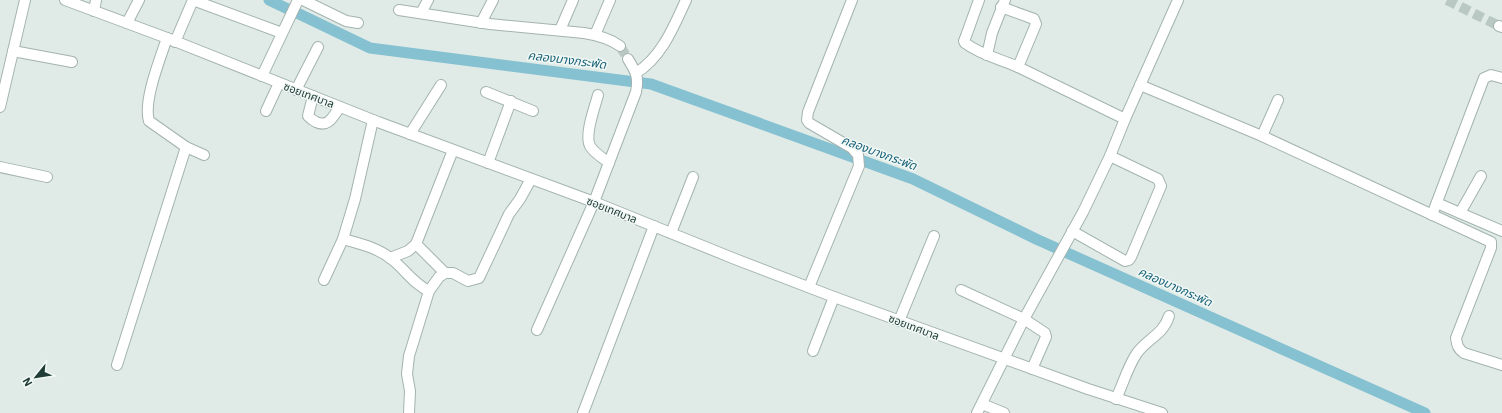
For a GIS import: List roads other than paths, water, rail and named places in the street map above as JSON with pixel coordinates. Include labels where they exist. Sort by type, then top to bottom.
[{"type":"street","points":[[0,107],[25,0]]},
{"type":"street","name":"ซอยเทศบาล","points":[[65,0],[171,40],[373,120],[594,202],[899,321],[1032,369],[1162,413]]},
{"type":"street","points":[[94,11],[96,0]]},
{"type":"street","points":[[127,23],[139,0]]},
{"type":"street","points":[[204,155],[186,147],[154,126],[149,121],[147,114],[149,98],[171,40],[193,0],[282,33]]},
{"type":"street","points":[[262,76],[298,0]]},
{"type":"street","points":[[303,0],[346,21],[358,24]]},
{"type":"street","points":[[421,14],[428,0]]},
{"type":"street","points":[[481,23],[493,0]]},
{"type":"street","points":[[560,30],[573,0]]},
{"type":"street","points":[[595,34],[610,0]]},
{"type":"street","points":[[637,76],[655,58],[675,24],[686,0]]},
{"type":"street","points":[[809,287],[859,166],[858,155],[852,148],[809,124],[807,120],[808,112],[852,0]]},
{"type":"street","points":[[979,0],[964,41],[968,46],[987,56],[1000,59],[1018,67],[1125,119]]},
{"type":"street","points":[[1004,413],[980,409],[1024,319],[1062,251],[1110,156],[1178,0]]},
{"type":"street","points":[[987,56],[992,32],[1003,4],[1034,19],[1036,24],[1018,67]]},
{"type":"street","points":[[399,10],[481,23],[595,34],[620,46]]},
{"type":"street","points":[[296,90],[318,47]]},
{"type":"street","points":[[13,52],[72,62]]},
{"type":"street","points":[[537,330],[594,202],[636,92],[637,76],[628,59]]},
{"type":"street","points":[[1432,215],[1484,78],[1491,75],[1502,78]]},
{"type":"street","points":[[266,111],[279,83]]},
{"type":"street","points":[[410,134],[441,85]]},
{"type":"street","points":[[1140,85],[1262,136],[1491,242],[1491,248],[1456,338],[1456,344],[1464,352],[1502,365]]},
{"type":"street","points":[[486,92],[533,111]]},
{"type":"street","points":[[598,95],[590,125],[588,140],[594,151],[609,163]]},
{"type":"street","points":[[313,96],[308,116],[311,120],[325,124],[340,107]]},
{"type":"street","points":[[1262,136],[1278,100]]},
{"type":"street","points":[[488,163],[511,102]]},
{"type":"street","points":[[324,280],[343,239],[355,199],[373,120]]},
{"type":"street","points":[[117,365],[186,147]]},
{"type":"street","points":[[390,258],[408,251],[416,244],[452,150]]},
{"type":"street","points":[[1072,231],[1125,261],[1131,258],[1152,209],[1161,183],[1158,179],[1110,156]]},
{"type":"street","points":[[0,167],[47,177]]},
{"type":"street","points":[[1460,213],[1481,176]]},
{"type":"street","points":[[671,233],[693,177]]},
{"type":"street","points":[[409,413],[410,391],[407,374],[409,356],[429,291],[439,277],[445,273],[453,273],[468,280],[479,278],[510,214],[520,199],[530,178]]},
{"type":"street","points":[[1437,203],[1502,231]]},
{"type":"street","points":[[583,413],[654,226]]},
{"type":"street","points":[[899,321],[934,236]]},
{"type":"street","points":[[343,239],[372,248],[390,258],[414,282],[429,291]]},
{"type":"street","points":[[416,244],[445,273]]},
{"type":"street","points":[[961,290],[1024,319],[1045,333],[1046,335],[1032,369]]},
{"type":"street","points":[[813,351],[834,296]]},
{"type":"street","points":[[1116,398],[1136,355],[1142,347],[1162,331],[1167,325],[1169,316]]},
{"type":"waterway","name":"คลองบางกระพัด","points":[[269,0],[290,10]]},
{"type":"waterway","name":"คลองบางกระพัด","points":[[295,12],[370,48],[651,84],[913,179],[1036,239],[1425,413]]},
{"type":"tunnel","points":[[1447,0],[1499,26]]},
{"type":"tunnel","points":[[620,46],[628,59]]}]
